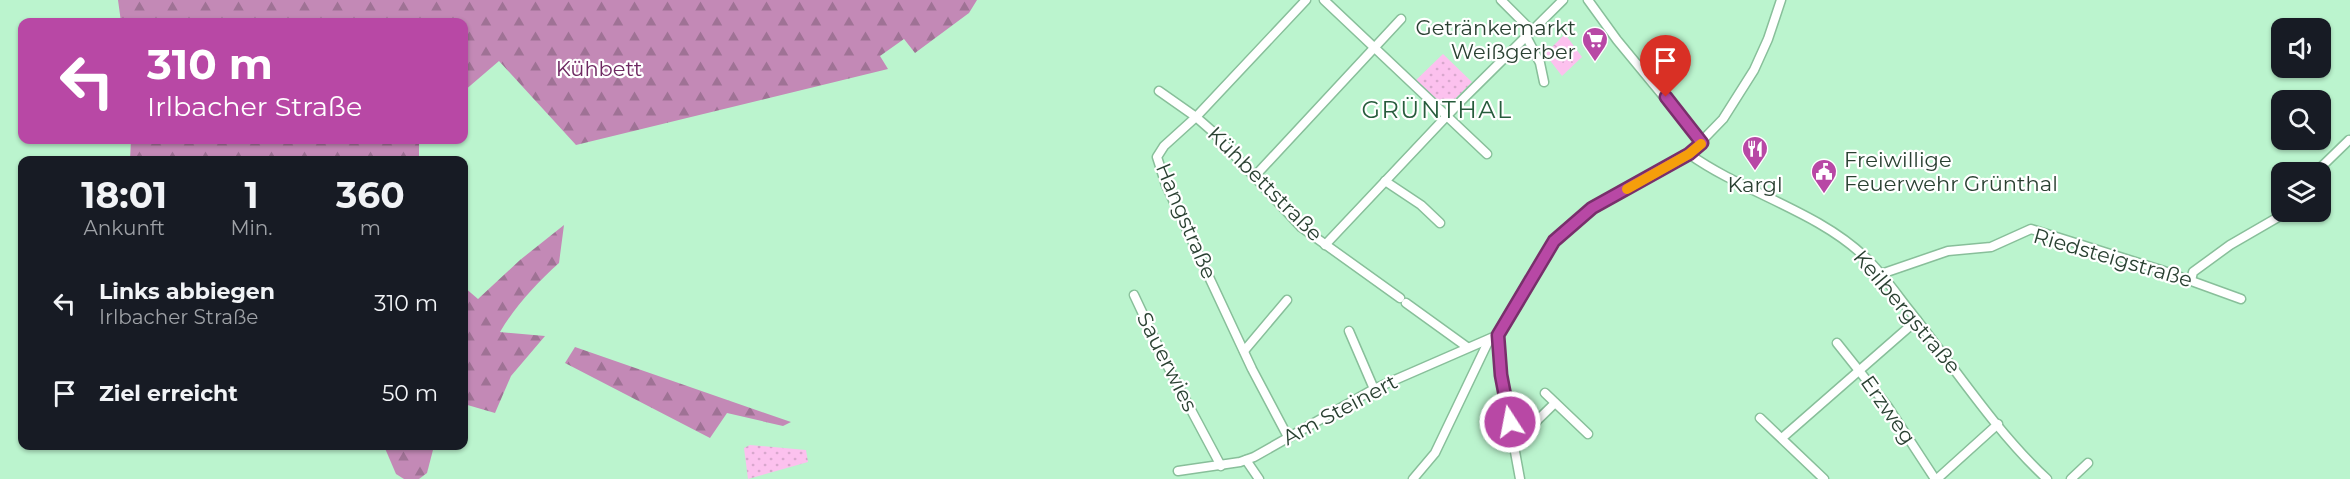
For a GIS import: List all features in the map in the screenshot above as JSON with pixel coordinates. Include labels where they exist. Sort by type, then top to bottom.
[{"type":"street","name":"Hangstraße","points":[[1288,437],[1244,351],[1166,185],[1157,157],[1164,146],[1196,117],[1306,0]]},
{"type":"street","points":[[1324,0],[1487,154]]},
{"type":"street","points":[[1501,0],[1529,34],[1540,63],[1544,82]]},
{"type":"street","points":[[1325,244],[1447,115],[1563,0]]},
{"type":"street","points":[[1588,0],[1617,40],[1702,143]]},
{"type":"street","points":[[1520,479],[1501,375],[1498,335],[1545,255],[1566,229],[1592,208],[1689,154],[1723,119],[1754,70],[1768,39],[1781,0]]},
{"type":"street","points":[[1254,177],[1401,19]]},
{"type":"street","name":"Kühbettstraße","points":[[1159,91],[1196,117],[1301,227],[1467,347]]},
{"type":"street","points":[[2326,162],[2349,140]]},
{"type":"street","name":"Keilbergstraße","points":[[1689,154],[1711,170],[1831,230],[1865,257],[1881,274],[1998,424],[2047,479]]},
{"type":"street","points":[[1386,181],[1421,205],[1440,223]]},
{"type":"street","points":[[2192,281],[2193,273],[2230,245],[2271,221]]},
{"type":"street","name":"Riedsteigstraße","points":[[1881,274],[1948,251],[1991,247],[2031,229],[2241,299]]},
{"type":"street","name":"Sauerwies","points":[[1134,295],[1166,363],[1221,466]]},
{"type":"street","points":[[1244,351],[1287,300]]},
{"type":"street","points":[[1782,438],[1917,320]]},
{"type":"street","points":[[1349,331],[1374,389]]},
{"type":"street","name":"Am Steinert","points":[[1178,471],[1221,466],[1246,460],[1374,389],[1498,335]]},
{"type":"street","points":[[1413,479],[1434,453],[1489,340]]},
{"type":"street","name":"Erzweg","points":[[1837,343],[1860,369],[1936,479]]},
{"type":"street","points":[[1545,393],[1588,434]]},
{"type":"street","points":[[1515,442],[1555,403]]},
{"type":"street","points":[[1760,418],[1824,479]]},
{"type":"street","points":[[1936,479],[1998,424]]},
{"type":"street","points":[[1246,460],[1258,479]]},
{"type":"street","points":[[2071,479],[2088,463]]},
{"type":"green space","name":"Kühbett","points":[[118,0],[977,0],[969,13],[915,53],[904,39],[880,56],[888,69],[576,145],[499,61],[468,88],[468,18],[120,18]]},
{"type":"green space","points":[[1565,34],[1582,57],[1562,76],[1545,54]]},
{"type":"green space","points":[[1443,54],[1472,82],[1450,104],[1441,105],[1415,81]]},
{"type":"green space","points":[[131,144],[419,144],[419,156],[130,156]]},
{"type":"green space","points":[[564,225],[559,263],[527,295],[500,332],[545,336],[511,376],[495,413],[468,405],[468,290],[478,299],[520,260]]},
{"type":"green space","points":[[575,347],[791,422],[783,426],[727,413],[710,438],[565,363]]},
{"type":"green space","points":[[750,445],[806,450],[808,462],[748,479],[744,448]]},
{"type":"green space","points":[[386,450],[433,450],[427,473],[419,479],[404,479],[396,474]]},
{"type":"slow traffic","points":[[1627,189],[1689,154],[1701,144]]},
{"type":"place","name":"Getränkemarkt Weißgerber","points":[[1595,63]]},
{"type":"place","name":"Kargl","points":[[1755,172]]},
{"type":"place","name":"Freiwillige Feuerwehr Grünthal","points":[[1824,195]]},
{"type":"district","name":"GRÜNTHAL","points":[[1437,110]]},
{"type":"route","points":[[1510,422],[1501,375],[1498,335],[1554,241],[1592,208],[1689,154],[1702,143],[1666,97]]}]
